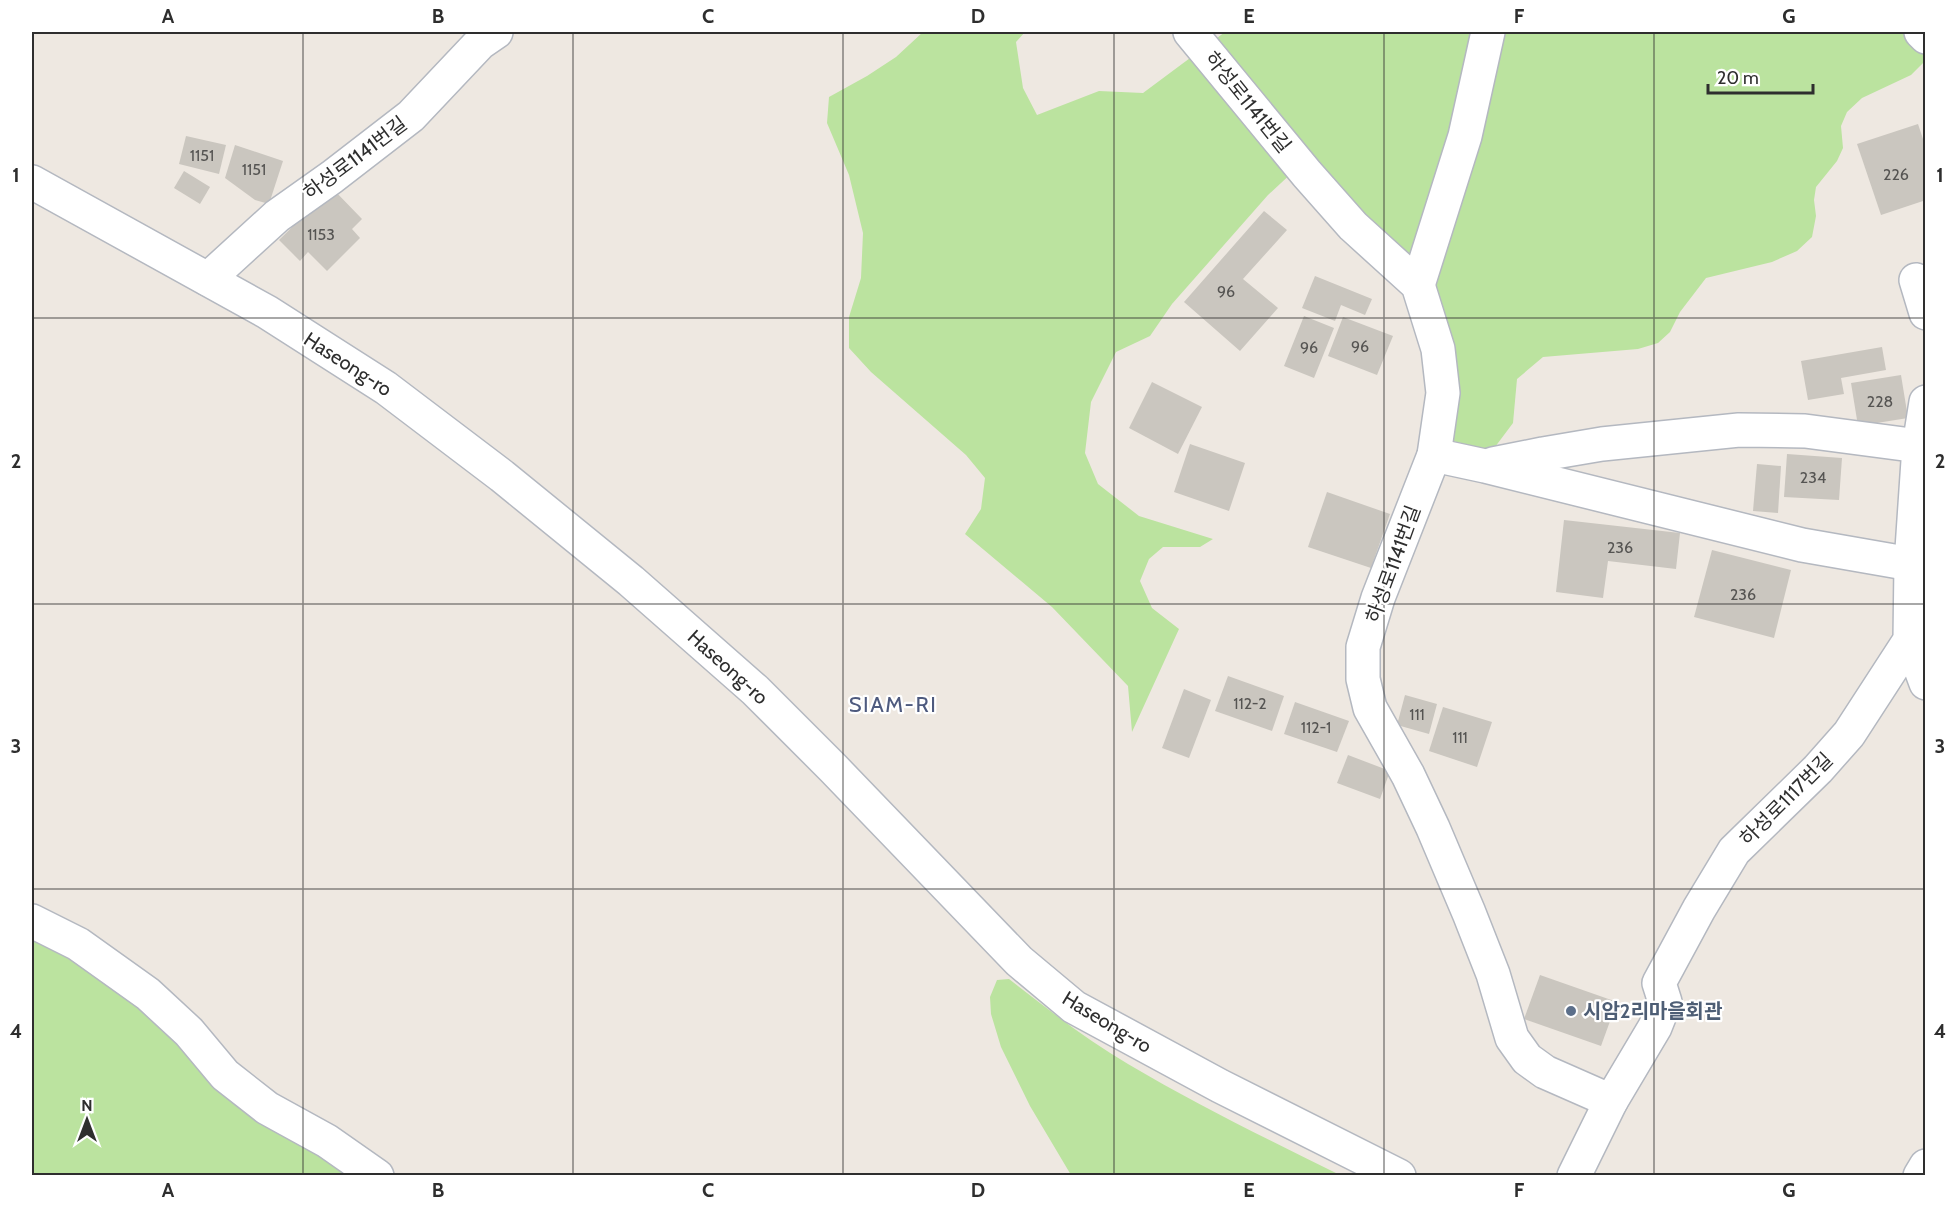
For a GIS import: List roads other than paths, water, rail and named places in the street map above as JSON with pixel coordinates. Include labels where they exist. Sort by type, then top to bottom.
[{"type":"street","name":"하성로1141번길","points":[[208,279],[277,216],[411,116],[480,43],[496,32]]},
{"type":"street","name":"하성로1141번길","points":[[1190,32],[1353,226],[1418,285],[1438,349],[1443,393],[1434,455],[1378,598],[1363,647],[1362,678],[1370,708],[1408,775],[1433,828],[1489,964],[1512,1038],[1527,1059],[1545,1072],[1611,1101]]},
{"type":"street","points":[[1418,285],[1465,136],[1488,32]]},
{"type":"street","points":[[1923,32],[1926,37]]},
{"type":"street","name":"Haseong-ro","points":[[32,182],[267,312],[386,388],[502,476],[631,581],[755,690],[1019,961],[1074,1007],[1220,1086],[1399,1176]]},
{"type":"street","points":[[1916,280],[1926,313]]},
{"type":"street","points":[[1926,402],[1919,446],[1911,564],[1910,640],[1926,683]]},
{"type":"street","points":[[1485,466],[1602,444],[1739,430],[1805,431],[1919,446]]},
{"type":"street","points":[[1434,455],[1802,545],[1911,564]]},
{"type":"street","name":"하성로1117번길","points":[[1574,1176],[1611,1101],[1655,1027],[1665,1002],[1659,982],[1734,851],[1818,769],[1849,734],[1910,640]]},
{"type":"street","points":[[32,921],[78,944],[148,994],[189,1032],[225,1075],[267,1108],[327,1141],[377,1176]]},
{"type":"street","points":[[1920,1176],[1926,1166]]},
{"type":"place","name":"시암2리마을회관","points":[[1571,1011]]},
{"type":"district","name":"SIAM-RI","points":[[893,704]]}]
